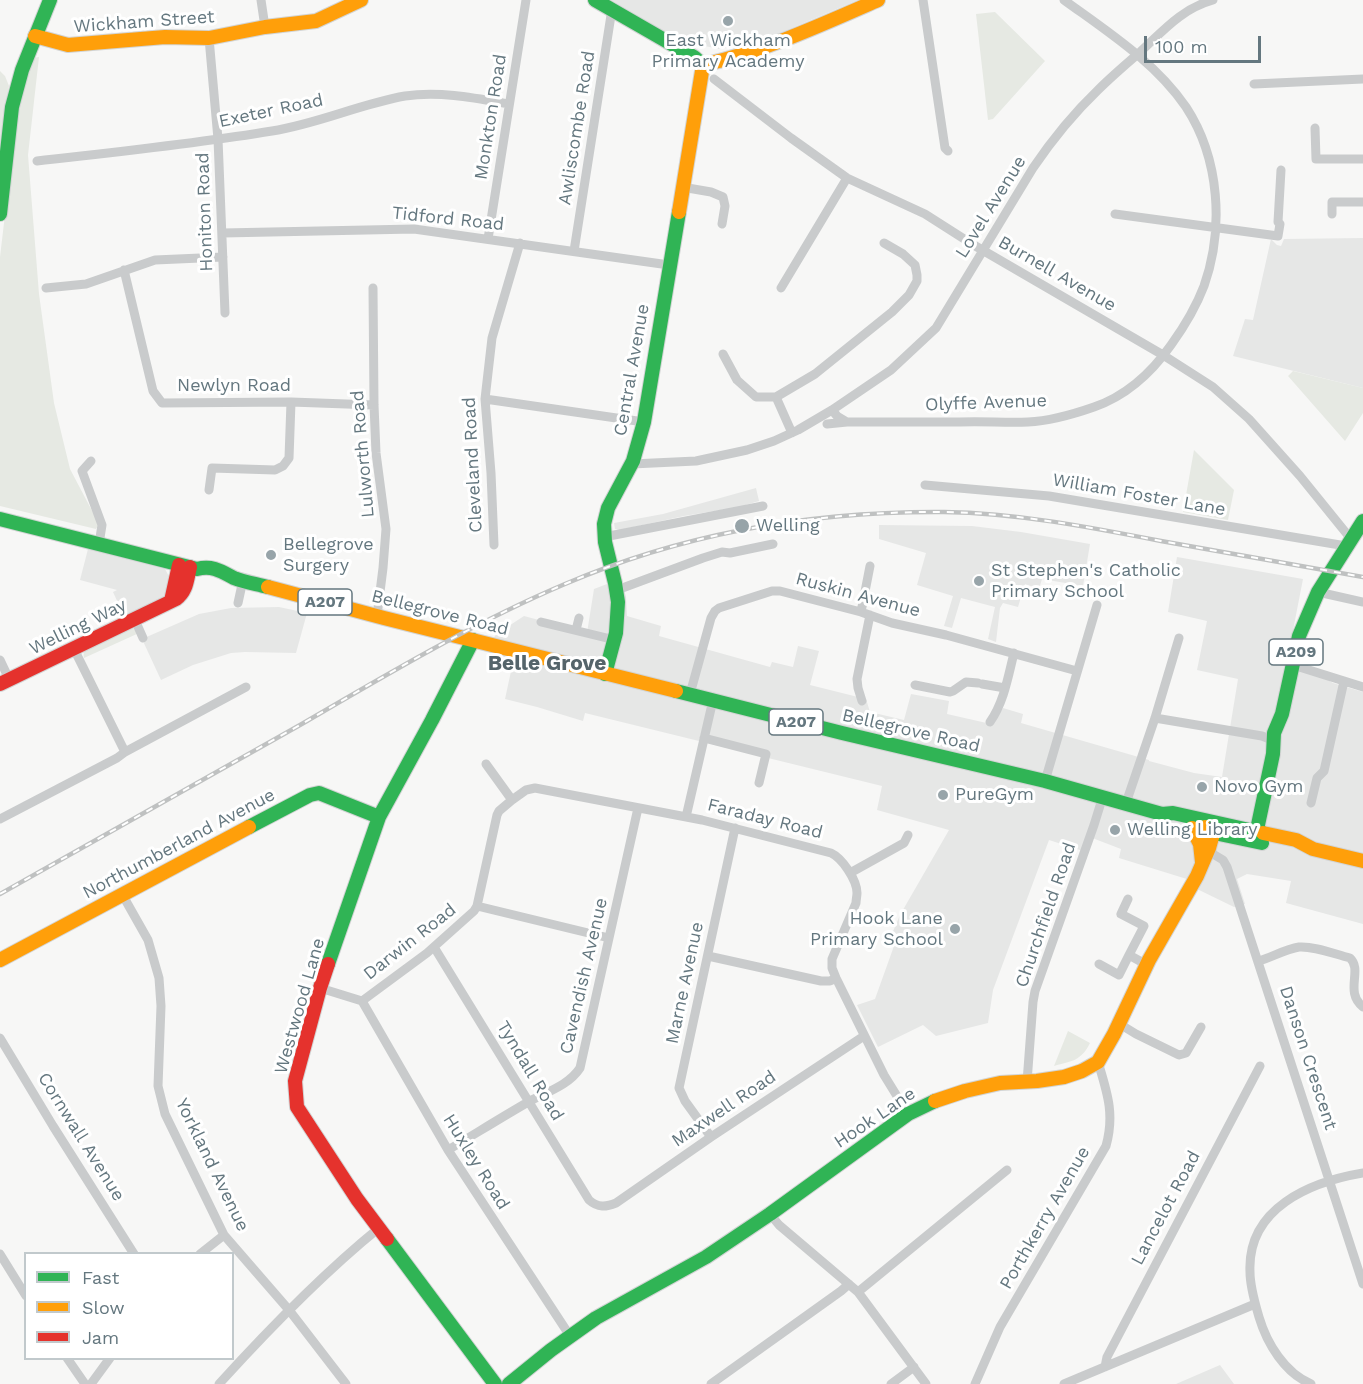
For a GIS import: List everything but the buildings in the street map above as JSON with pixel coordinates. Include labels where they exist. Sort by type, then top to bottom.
[{"type":"street","points":[[0,206],[12,107],[22,70],[50,0]]},
{"type":"street","points":[[261,0],[265,27]]},
{"type":"street","name":"Wickham Street","points":[[35,36],[68,45],[165,37],[208,38],[265,27],[316,21],[361,0]]},
{"type":"street","name":"Monkton Road","points":[[488,239],[526,0]]},
{"type":"street","points":[[595,0],[694,57],[703,65],[764,49],[878,0]]},
{"type":"street","points":[[922,0],[945,148],[948,151]]},
{"type":"street","name":"Olyffe Avenue","points":[[847,422],[1030,422],[1065,416],[1096,406],[1139,381],[1163,355],[1195,306],[1204,286],[1216,228],[1212,171],[1197,127],[1187,109],[1160,75],[1137,54],[1065,0]]},
{"type":"street","name":"Lovel Avenue","points":[[632,464],[696,461],[720,457],[774,441],[795,432],[832,410],[891,370],[936,328],[1044,151],[1081,107],[1182,13],[1213,0]]},
{"type":"street","name":"Awliscombe Road","points":[[574,251],[612,9]]},
{"type":"street","name":"Honiton Road","points":[[208,38],[218,139],[225,313]]},
{"type":"street","name":"Central Avenue","points":[[605,674],[618,623],[617,590],[607,553],[604,524],[608,507],[632,464],[644,422],[703,65]]},
{"type":"street","name":"Burnell Avenue","points":[[714,79],[847,178],[925,214],[1213,387],[1249,419],[1300,476],[1349,543]]},
{"type":"street","points":[[1254,84],[1363,79]]},
{"type":"street","name":"Exeter Road","points":[[37,161],[275,131],[405,96],[431,94],[458,96],[509,104]]},
{"type":"street","points":[[1314,128],[1316,159],[1363,159]]},
{"type":"street","points":[[1115,214],[1278,236],[1281,170]]},
{"type":"street","points":[[781,288],[847,178]]},
{"type":"street","points":[[682,188],[711,192],[723,197],[725,206],[722,224]]},
{"type":"street","points":[[1332,214],[1332,202],[1363,202]]},
{"type":"street","name":"Tidford Road","points":[[223,233],[414,229],[669,265]]},
{"type":"street","name":"Cleveland Road","points":[[494,545],[485,399],[492,338],[520,243]]},
{"type":"street","points":[[723,354],[737,380],[756,397],[776,398],[815,374],[887,317],[909,295],[917,281],[915,265],[903,254],[884,243]]},
{"type":"street","points":[[46,288],[86,284],[155,260],[224,256]]},
{"type":"street","name":"Newlyn Road","points":[[124,270],[153,391],[162,403],[291,402],[374,405]]},
{"type":"street","name":"Lulworth Road","points":[[373,288],[376,453],[386,529],[377,616]]},
{"type":"street","points":[[776,398],[795,432]]},
{"type":"street","points":[[485,399],[644,422]]},
{"type":"street","points":[[209,490],[212,468],[275,471],[283,466],[289,459],[291,402]]},
{"type":"street","points":[[832,410],[847,422]]},
{"type":"street","name":"Lovel Avenue","points":[[795,432],[847,422]]},
{"type":"street","points":[[91,461],[82,471],[102,525],[99,544]]},
{"type":"street","name":"William Foster Lane","points":[[925,485],[1049,496],[1349,543]]},
{"type":"street","points":[[604,537],[763,506]]},
{"type":"street","name":"Bellegrove Road","points":[[0,519],[189,567],[202,576],[225,581],[239,579],[605,674],[1045,781],[1162,814],[1173,813],[1194,824]]},
{"type":"street","name":"A209","points":[[1256,837],[1273,747],[1280,743],[1284,724],[1282,714],[1299,636],[1318,592],[1363,520]]},
{"type":"street","points":[[617,590],[722,552],[730,553],[772,544]]},
{"type":"street","points":[[861,612],[870,566]]},
{"type":"street","name":"Welling Way","points":[[5,682],[171,601],[172,590],[189,567]]},
{"type":"street","points":[[238,603],[239,579]]},
{"type":"street","name":"Ruskin Avenue","points":[[690,694],[713,614],[719,608],[772,591],[780,591],[861,612],[892,623],[946,635],[1077,671]]},
{"type":"street","points":[[1318,592],[1363,602]]},
{"type":"street","points":[[1045,781],[1097,605]]},
{"type":"street","points":[[862,701],[857,679],[870,615]]},
{"type":"street","points":[[576,630],[579,618]]},
{"type":"street","points":[[135,620],[143,638]]},
{"type":"street","points":[[541,622],[615,640]]},
{"type":"street","points":[[1126,803],[1179,638]]},
{"type":"street","name":"Westwood Lane","points":[[472,640],[432,720],[379,817],[320,988],[295,1081],[297,1107],[357,1199],[495,1384]]},
{"type":"street","points":[[74,649],[125,752]]},
{"type":"street","points":[[990,722],[1001,703],[1014,653]]},
{"type":"street","points":[[0,660],[5,682]]},
{"type":"street","points":[[1293,665],[1363,687]]},
{"type":"street","points":[[1311,803],[1317,778],[1324,771],[1344,681]]},
{"type":"street","points":[[915,685],[950,692],[966,682],[1005,688]]},
{"type":"street","points":[[0,819],[246,687]]},
{"type":"street","points":[[486,764],[512,800],[526,790],[535,789],[686,817],[713,700]]},
{"type":"street","points":[[1155,718],[1262,736],[1273,747]]},
{"type":"street","points":[[704,738],[766,753],[759,783]]},
{"type":"street","name":"Northumberland Avenue","points":[[0,960],[310,795],[319,793],[379,817]]},
{"type":"street","name":"Churchfield Road","points":[[1027,1082],[1035,991],[1103,796]]},
{"type":"street","name":"Darwin Road","points":[[320,988],[362,1001],[434,947],[472,914],[477,906],[497,815],[512,800]]},
{"type":"street","name":"Cavendish Avenue","points":[[448,1150],[529,1101],[569,1080],[580,1068],[638,808]]},
{"type":"street","name":"Faraday Road","points":[[686,817],[831,853],[842,861],[850,873]]},
{"type":"street","points":[[1098,1062],[1147,964],[1195,879],[1208,851],[1213,834],[1194,824]]},
{"type":"street","points":[[1194,824],[1200,844],[1202,864]]},
{"type":"street","name":"A207","points":[[1194,824],[1256,837]]},
{"type":"street","name":"Marne Avenue","points":[[711,1137],[685,1101],[679,1088],[735,828]]},
{"type":"street","name":"A207","points":[[1213,834],[1296,840],[1313,849],[1363,861]]},
{"type":"street","points":[[908,835],[904,843],[850,873],[857,893],[856,903],[832,959],[832,968],[836,978],[864,1036],[908,1114]]},
{"type":"street","name":"Danson Crescent","points":[[1208,851],[1223,860],[1227,867],[1363,1284]]},
{"type":"street","name":"Yorkland Avenue","points":[[122,894],[148,940],[159,978],[161,1006],[158,1086],[165,1113],[224,1235],[289,1310],[346,1384]]},
{"type":"street","points":[[1099,964],[1119,975],[1144,926],[1121,914],[1128,899]]},
{"type":"street","points":[[477,906],[609,938]]},
{"type":"street","name":"Tyndall Road","points":[[434,947],[589,1200],[594,1205],[602,1207]]},
{"type":"street","points":[[1259,961],[1300,947],[1309,947],[1350,958],[1356,966],[1354,996],[1363,1007]]},
{"type":"street","points":[[1129,955],[1147,964]]},
{"type":"street","points":[[708,956],[821,981],[836,978]]},
{"type":"street","name":"Huxley Road","points":[[362,1001],[448,1150],[570,1336]]},
{"type":"street","points":[[1118,1023],[1179,1055],[1186,1053],[1201,1027]]},
{"type":"street","name":"Maxwell Road","points":[[602,1207],[616,1203],[864,1036]]},
{"type":"street","name":"Cornwall Avenue","points":[[0,1038],[133,1252]]},
{"type":"street","name":"Hook Lane","points":[[509,1384],[596,1318],[706,1257],[770,1214],[908,1114],[932,1102],[958,1094],[1002,1083],[1053,1080],[1073,1075],[1098,1062]]},
{"type":"street","name":"Porthkerry Avenue","points":[[975,1384],[1000,1327],[1106,1146],[1110,1107],[1098,1062]]},
{"type":"street","name":"Lancelot Road","points":[[1105,1367],[1107,1357],[1260,1066]]},
{"type":"street","points":[[858,1292],[1007,1170]]},
{"type":"street","points":[[1311,1384],[1293,1374],[1273,1349],[1266,1336],[1255,1304],[1250,1272],[1252,1246],[1256,1235],[1282,1203],[1330,1180],[1363,1173]]},
{"type":"street","points":[[770,1214],[779,1225],[858,1292],[926,1384]]},
{"type":"street","points":[[219,1384],[333,1267],[379,1228]]},
{"type":"street","points":[[203,1252],[224,1235]]},
{"type":"street","points":[[0,1254],[24,1293]]},
{"type":"street","points":[[711,1384],[849,1284]]},
{"type":"street","points":[[1064,1384],[1255,1304]]},
{"type":"street","points":[[68,1360],[85,1384]]},
{"type":"street","points":[[91,1384],[109,1360]]},
{"type":"street","points":[[891,1384],[914,1367]]},
{"type":"shaded area","name":"East Wickham Primary Academy","points":[[611,0],[858,0],[754,44],[719,49],[681,41]]},
{"type":"shaded area","points":[[995,12],[1045,61],[993,119],[988,120],[976,14]]},
{"type":"shaded area","points":[[39,57],[28,155],[39,294],[54,403],[70,469],[99,524],[96,529],[0,506],[0,257],[18,104],[33,58]]},
{"type":"shaded area","points":[[0,71],[9,86],[0,143]]},
{"type":"shaded area","points":[[1363,238],[1363,388],[1233,356],[1245,319],[1253,320],[1271,239],[1281,246],[1284,239]]},
{"type":"shaded area","points":[[1293,371],[1363,388],[1363,413],[1345,441],[1288,376]]},
{"type":"shaded area","points":[[1194,450],[1234,490],[1228,520],[1183,512]]},
{"type":"shaded area","points":[[756,488],[759,501],[739,507],[620,530],[615,529],[614,523],[663,514]]},
{"type":"shaded area","name":"St Stephen's Catholic Primary School","points":[[879,525],[972,526],[1090,544],[1083,586],[1042,579],[1039,589],[1025,584],[1018,607],[1003,603],[1000,608],[996,642],[988,639],[995,607],[961,598],[952,628],[944,626],[953,596],[917,585],[926,553],[879,539]]},
{"type":"shaded area","points":[[88,549],[165,569],[171,580],[170,588],[165,596],[124,616],[113,592],[117,590],[80,580]]},
{"type":"shaded area","points":[[1177,557],[1303,579],[1288,656],[1333,683],[1363,692],[1363,924],[1286,903],[1291,881],[1247,874],[1237,879],[1245,904],[1234,907],[1197,889],[1190,880],[1119,858],[1121,849],[1087,836],[1083,851],[1049,840],[993,990],[988,1023],[936,1036],[923,1025],[878,1047],[857,1005],[875,999],[894,946],[888,943],[900,915],[949,830],[877,810],[882,786],[585,713],[583,721],[505,699],[513,662],[489,660],[495,635],[524,616],[587,633],[594,589],[620,579],[626,596],[627,616],[661,626],[659,636],[770,667],[772,662],[793,667],[798,646],[819,651],[810,685],[866,699],[870,712],[904,720],[911,694],[949,701],[947,714],[991,724],[1003,708],[1023,714],[1021,723],[1149,761],[1194,773],[1222,777],[1238,679],[1197,670],[1207,621],[1168,612]]},
{"type":"shaded area","points":[[279,607],[307,613],[296,653],[231,653],[193,665],[161,680],[142,639],[199,614],[231,608]]},
{"type":"shaded area","points":[[132,629],[139,633],[84,658],[88,647],[96,646]]},
{"type":"shaded area","points":[[1068,1031],[1090,1043],[1079,1057],[1054,1066]]},
{"type":"shaded area","points":[[1220,1365],[1234,1384],[1176,1384]]},
{"type":"railway","points":[[0,894],[397,669],[497,615],[610,566],[656,551],[750,528],[798,521],[895,513],[944,512],[999,515],[1080,526],[1363,577]]},
{"type":"traffic: fast","points":[[0,214],[12,107],[22,70],[50,0]]},
{"type":"traffic: fast","points":[[595,0],[694,57],[703,65]]},
{"type":"traffic: fast","points":[[605,674],[616,633],[618,602],[605,542],[604,524],[608,508],[633,461],[644,422],[679,212]]},
{"type":"traffic: fast","points":[[0,519],[197,569],[212,568],[238,579],[268,587]]},
{"type":"traffic: fast","points":[[1255,839],[1273,754],[1274,733],[1282,714],[1299,636],[1318,592],[1363,521]]},
{"type":"traffic: fast","points":[[328,964],[379,817],[473,640]]},
{"type":"traffic: fast","points":[[676,691],[1045,781],[1162,814],[1173,813],[1263,833]]},
{"type":"traffic: fast","points":[[249,827],[310,795],[319,793],[379,817]]},
{"type":"traffic: fast","points":[[1195,829],[1262,843]]},
{"type":"traffic: fast","points":[[509,1384],[596,1318],[706,1257],[770,1214],[908,1114],[935,1101]]},
{"type":"traffic: fast","points":[[387,1239],[495,1384]]},
{"type":"traffic: slow","points":[[35,36],[68,45],[165,37],[209,38],[265,27],[316,21],[361,0]]},
{"type":"traffic: slow","points":[[703,65],[770,45],[878,0]]},
{"type":"traffic: slow","points":[[679,212],[703,65]]},
{"type":"traffic: slow","points":[[268,587],[676,691]]},
{"type":"traffic: slow","points":[[0,960],[249,827]]},
{"type":"traffic: slow","points":[[935,1101],[1000,1083],[1064,1077],[1098,1062],[1149,960],[1197,876],[1213,834],[1205,827]]},
{"type":"traffic: slow","points":[[1192,828],[1200,844],[1202,862]]},
{"type":"traffic: slow","points":[[1263,833],[1296,840],[1313,849],[1363,861]]},
{"type":"traffic: jam","points":[[171,601],[179,565]]},
{"type":"traffic: jam","points":[[0,684],[176,599],[184,589],[190,567]]},
{"type":"traffic: jam","points":[[328,964],[295,1081],[297,1107],[357,1199],[387,1239]]},
{"type":"place","name":"East Wickham Primary Academy","points":[[728,21]]},
{"type":"place","name":"Welling","points":[[742,526]]},
{"type":"place","name":"Bellegrove Surgery","points":[[271,555]]},
{"type":"place","name":"St Stephen's Catholic Primary School","points":[[979,581]]},
{"type":"place","name":"Novo Gym","points":[[1202,787]]},
{"type":"place","name":"PureGym","points":[[943,795]]},
{"type":"place","name":"Welling Library","points":[[1115,830]]},
{"type":"place","name":"Hook Lane Primary School","points":[[955,929]]},
{"type":"district","name":"Belle Grove","points":[[547,664]]}]
